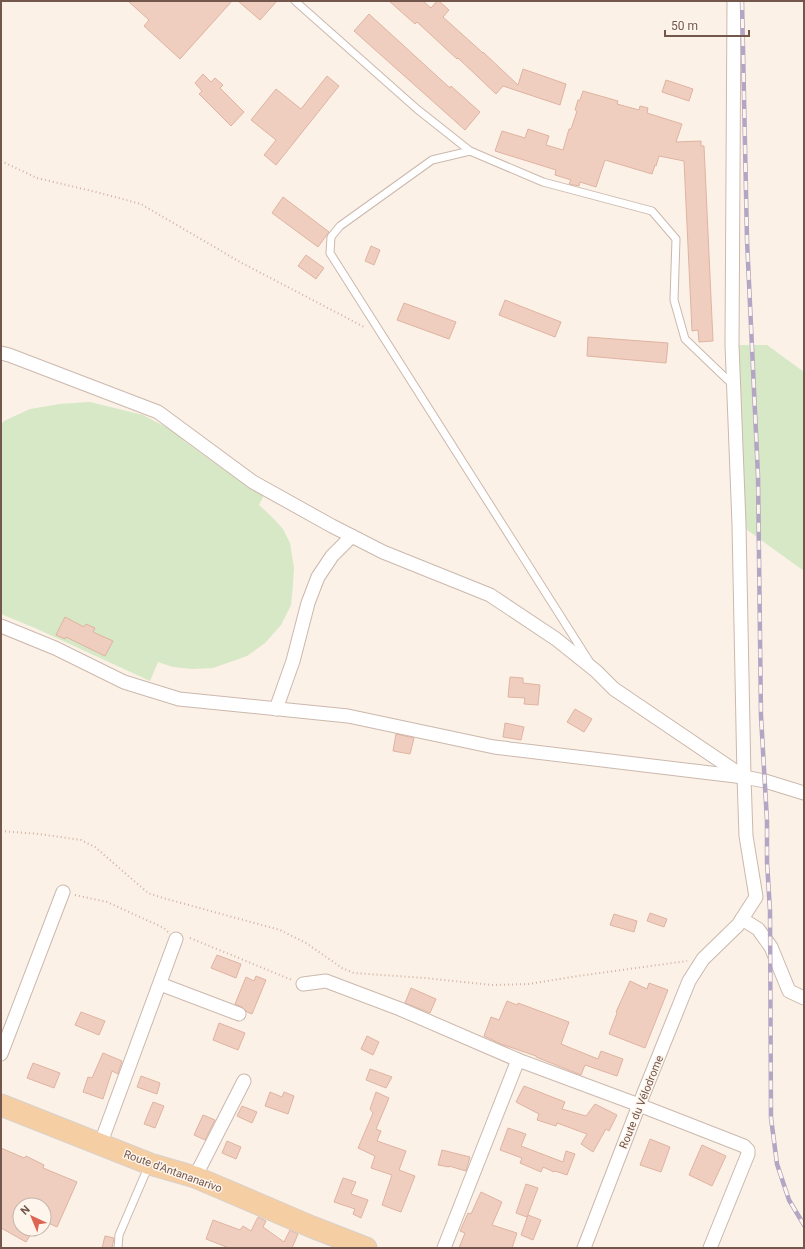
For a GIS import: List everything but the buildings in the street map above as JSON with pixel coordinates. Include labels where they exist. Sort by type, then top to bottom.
[{"type":"main road","name":"Route d'Antananarivo","points":[[1,1105],[150,1164],[195,1177],[312,1227],[366,1248]]},
{"type":"street","name":"Route du Vélodrome","points":[[584,1248],[689,981],[703,959],[738,925],[756,897],[746,836],[740,524],[732,345],[734,1]]},
{"type":"street","points":[[1,353],[158,412],[253,482],[383,552],[490,595],[556,639],[596,671],[614,689],[744,777]]},
{"type":"street","points":[[276,709],[293,661],[308,603],[318,577],[332,556],[352,536]]},
{"type":"street","points":[[1,626],[55,648],[124,682],[179,699],[348,716],[494,747],[744,777],[765,781],[804,793]]},
{"type":"street","points":[[1,1054],[63,892]]},
{"type":"street","points":[[742,919],[758,929],[771,947],[789,991],[804,998]]},
{"type":"street","points":[[100,1145],[176,939]]},
{"type":"street","points":[[303,984],[326,981],[400,1009],[518,1060],[744,1146],[748,1150],[748,1154],[710,1248]]},
{"type":"street","points":[[160,984],[239,1014]]},
{"type":"street","points":[[444,1248],[518,1060]]},
{"type":"street","points":[[195,1177],[244,1080]]},
{"type":"lane","points":[[295,1],[417,109],[470,151],[543,182],[652,211],[676,239],[674,300],[685,339],[734,387]]},
{"type":"lane","points":[[470,151],[432,160],[340,226],[330,237],[330,253],[596,671]]},
{"type":"lane","points":[[118,1248],[119,1235],[150,1164]]},
{"type":"path","points":[[1,161],[37,178],[141,204],[240,262],[384,337]]},
{"type":"path","points":[[1,831],[39,834],[81,840],[95,847],[148,893],[280,930],[306,943],[342,968],[354,973],[492,985],[529,984],[703,959]]},
{"type":"path","points":[[63,892],[107,902],[164,928],[176,939]]},
{"type":"path","points":[[190,938],[303,984]]},
{"type":"green space","points":[[732,345],[767,345],[804,372],[804,571],[739,524]]},
{"type":"green space","points":[[90,402],[143,415],[185,437],[184,441],[234,477],[264,495],[259,505],[283,529],[290,543],[294,568],[291,605],[281,625],[265,643],[247,656],[213,668],[193,669],[173,667],[158,662],[150,681],[1,614],[1,424],[4,421],[30,409],[60,404]]},
{"type":"railway","points":[[742,1],[747,240],[758,476],[761,716],[770,911],[771,1118],[777,1164],[789,1200],[804,1225]]}]
